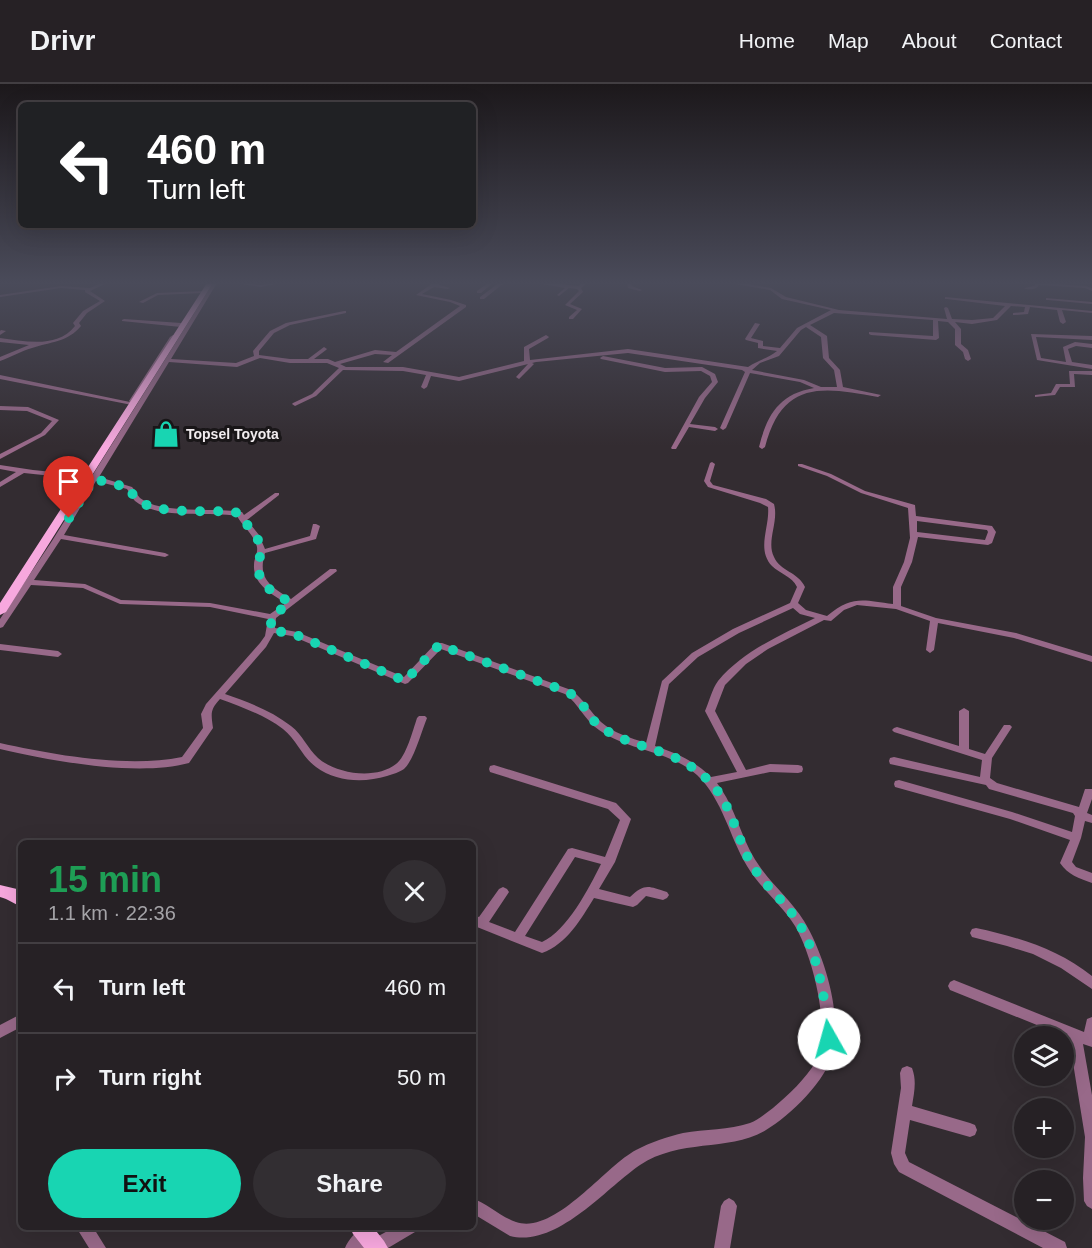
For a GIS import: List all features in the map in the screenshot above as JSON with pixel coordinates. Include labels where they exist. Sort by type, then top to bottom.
[{"type":"main road","points":[[0,612],[176,337]]},
{"type":"main road","points":[[0,891],[18,896]]},
{"type":"street","points":[[0,340],[37,344],[51,343],[62,337]]},
{"type":"street","points":[[0,604],[173,337]]},
{"type":"street","points":[[0,625],[59,536],[181,337]]},
{"type":"street","points":[[257,356],[256,351],[268,337]]},
{"type":"street","points":[[386,362],[421,337]]},
{"type":"street","points":[[519,377],[526,363],[526,348],[545,337]]},
{"type":"street","points":[[749,337],[748,339],[761,342],[761,347],[780,350]]},
{"type":"street","points":[[723,428],[746,370],[758,362],[777,355],[791,337]]},
{"type":"street","points":[[824,337],[826,358],[837,370],[841,389]]},
{"type":"street","points":[[927,337],[956,340],[958,346],[966,351],[968,359]]},
{"type":"street","points":[[1035,337],[1039,359],[1092,367]]},
{"type":"street","points":[[0,359],[37,344]]},
{"type":"street","points":[[1070,364],[1065,348],[1075,344],[1092,346]]},
{"type":"street","points":[[309,361],[324,349]]},
{"type":"street","points":[[168,360],[237,365],[257,356],[323,361],[342,368],[403,369],[459,379],[526,363],[628,351],[802,381],[820,389]]},
{"type":"street","points":[[335,364],[375,352],[398,354]]},
{"type":"street","points":[[526,363],[564,364],[599,358],[665,370],[705,370],[713,375],[715,382],[702,396],[674,448]]},
{"type":"street","points":[[479,375],[481,368],[497,362]]},
{"type":"street","points":[[295,404],[314,395],[342,368]]},
{"type":"street","points":[[1037,396],[1053,394],[1058,385],[1073,386],[1071,372],[1092,373]]},
{"type":"street","points":[[424,387],[429,374]]},
{"type":"street","points":[[0,377],[130,404]]},
{"type":"street","points":[[0,385],[13,380]]},
{"type":"street","points":[[762,447],[768,424],[786,399],[795,394],[820,389],[841,389],[878,395]]},
{"type":"street","points":[[0,408],[28,409],[56,420],[43,434],[0,457]]},
{"type":"street","points":[[686,425],[715,429]]},
{"type":"street","points":[[650,746],[665,683],[695,654],[736,631],[794,604],[801,586],[799,581],[775,565],[766,548],[771,530],[771,506],[763,501],[710,486],[707,481],[712,464]]},
{"type":"street","points":[[800,465],[829,475],[863,492],[907,503],[912,507],[914,534],[908,562],[897,586],[897,607]]},
{"type":"street","points":[[0,467],[84,477],[130,488],[134,497],[151,505],[177,512],[237,513],[254,534],[261,552],[258,567],[262,581],[271,591],[290,602]]},
{"type":"street","points":[[0,485],[24,470]]},
{"type":"street","points":[[242,520],[277,494]]},
{"type":"street","points":[[914,518],[989,528],[992,532],[988,543],[914,534]]},
{"type":"street","points":[[261,552],[297,544],[313,537],[316,526]]},
{"type":"street","points":[[59,536],[165,555]]},
{"type":"street","points":[[0,746],[50,757],[120,762],[179,762],[189,758],[208,728],[207,710],[263,645],[271,623],[290,602],[333,571]]},
{"type":"street","points":[[28,582],[85,586],[105,598],[120,602],[210,605],[271,623],[405,681],[439,645],[568,692],[583,703],[601,727],[690,765],[710,781],[730,813],[747,857],[771,891],[799,924],[807,940],[823,986],[829,1039],[827,1053],[821,1066],[798,1092],[764,1123],[752,1129],[689,1137],[642,1155],[631,1161],[584,1203],[554,1224],[532,1231],[516,1230],[476,1207]]},
{"type":"street","points":[[794,604],[803,612],[828,620],[841,608],[856,602],[897,607],[934,620],[1016,636],[1092,659]]},
{"type":"street","points":[[743,774],[710,711],[721,684],[743,662],[765,647],[790,633],[807,628],[822,618]]},
{"type":"street","points":[[930,650],[934,620]]},
{"type":"street","points":[[0,647],[58,654]]},
{"type":"street","points":[[219,695],[264,713],[296,734],[314,760],[340,774],[356,777],[401,766],[408,755],[422,718]]},
{"type":"street","points":[[964,711],[964,750]]},
{"type":"street","points":[[987,782],[987,758],[1007,728]]},
{"type":"street","points":[[897,730],[987,758]]},
{"type":"street","points":[[894,761],[987,782],[1071,808],[1092,819]]},
{"type":"street","points":[[710,781],[770,768],[798,769]]},
{"type":"street","points":[[494,769],[619,811],[624,815],[625,822],[609,862],[591,892],[567,928],[551,945],[542,948],[477,922],[503,892]]},
{"type":"street","points":[[899,783],[1012,816],[1076,838]]},
{"type":"street","points":[[1089,792],[1076,838],[1066,863],[1067,867],[1092,879]]},
{"type":"street","points":[[517,939],[572,852],[609,862]]},
{"type":"street","points":[[591,892],[628,902],[633,902],[644,891],[663,895]]},
{"type":"street","points":[[976,933],[1015,941],[1044,952],[1092,983]]},
{"type":"street","points":[[954,986],[1091,1041],[1092,1023]]},
{"type":"street","points":[[0,1032],[18,1022]]},
{"type":"street","points":[[1075,1035],[1092,1137],[1090,1178],[1092,1201]]},
{"type":"street","points":[[907,1073],[905,1111],[898,1153],[899,1160],[904,1167],[1059,1248]]},
{"type":"street","points":[[905,1111],[970,1130]]},
{"type":"street","points":[[722,1248],[729,1206]]},
{"type":"street","points":[[86,1230],[98,1248]]},
{"type":"street","points":[[367,1241],[401,1230]]},
{"type":"place","name":"Topsel Toyota","points":[[166,434]]},
{"type":"route","points":[[69,518],[94,479],[130,488],[134,497],[140,501],[164,509],[177,512],[239,513],[259,545],[261,554],[258,567],[262,581],[271,591],[290,602],[272,617],[270,630],[294,634],[405,681],[439,645],[568,692],[583,703],[601,727],[690,765],[710,781],[722,798],[747,857],[766,885],[799,924],[823,986],[829,1039]]}]
